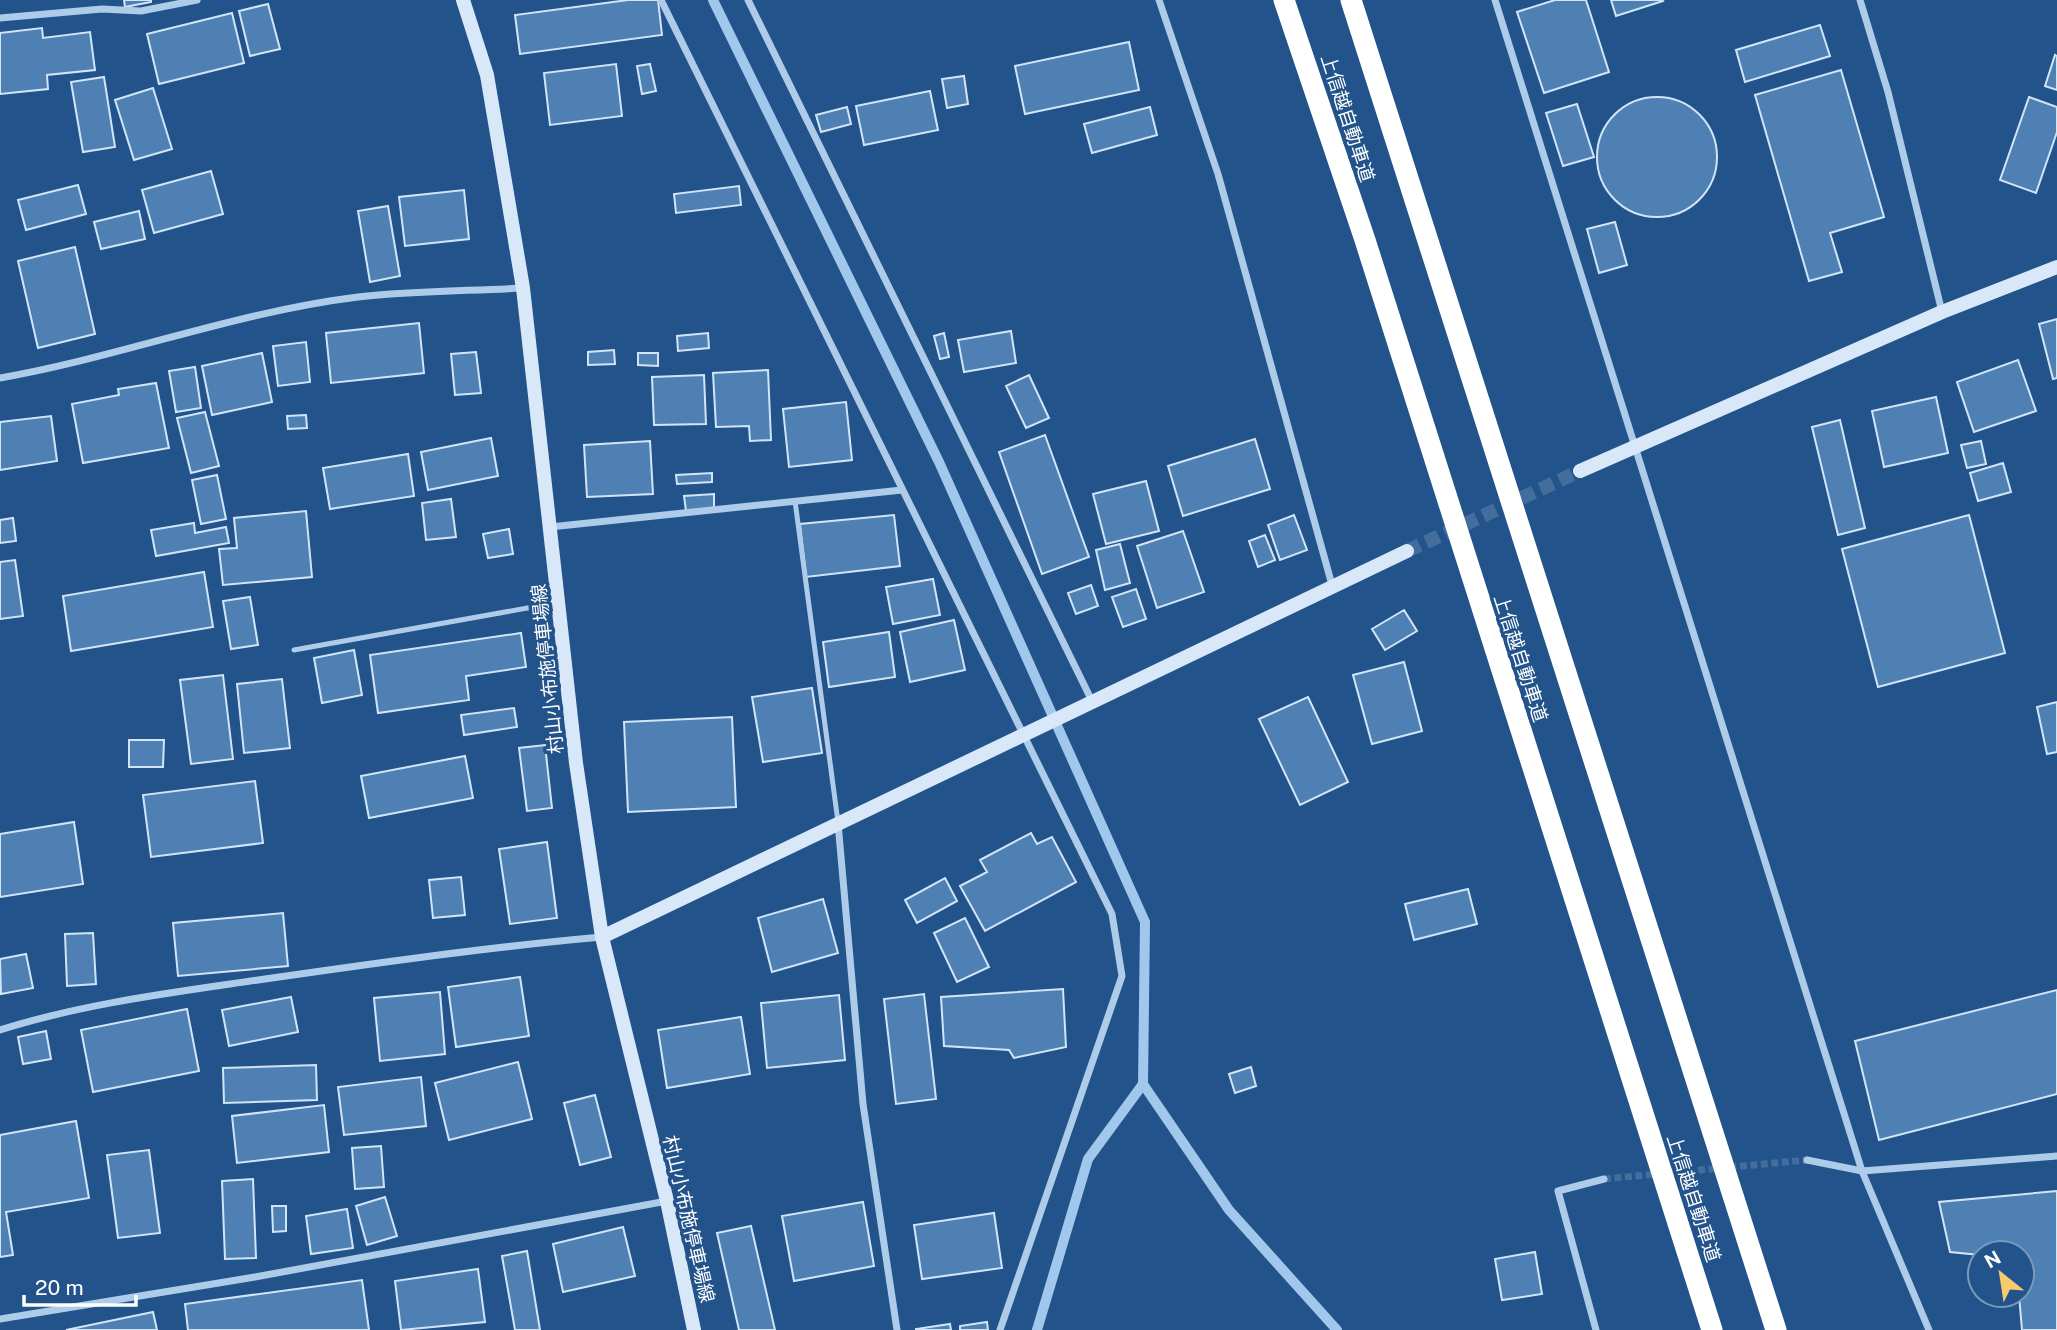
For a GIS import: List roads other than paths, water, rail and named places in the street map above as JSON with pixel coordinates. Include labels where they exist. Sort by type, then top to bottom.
[{"type":"highway","name":"上信越自動車道","points":[[1284,0],[1373,267],[1712,1330]]},
{"type":"highway","name":"上信越自動車道","points":[[1351,0],[1776,1330]]},
{"type":"street","points":[[0,18],[102,9],[141,11],[197,0]]},
{"type":"street","name":"村山小布施停車場線","points":[[463,0],[486,75],[523,288],[576,763],[602,937],[667,1201],[694,1330]]},
{"type":"street","points":[[661,0],[902,489],[1027,732],[1112,914],[1122,976],[1000,1330]]},
{"type":"street","points":[[748,0],[1093,701]]},
{"type":"street","points":[[1159,0],[1218,174],[1332,585]]},
{"type":"street","points":[[1495,0],[1862,1171],[1929,1330]]},
{"type":"street","points":[[1860,0],[1888,92],[1942,312]]},
{"type":"street","points":[[1580,471],[1942,312],[2057,267]]},
{"type":"street","points":[[0,378],[48,369],[203,327],[358,297],[523,288]]},
{"type":"street","points":[[550,527],[902,489]]},
{"type":"street","points":[[0,1030],[39,1018],[197,989],[482,947],[602,937],[1407,551]]},
{"type":"street","points":[[838,822],[863,1104],[897,1330]]},
{"type":"street","points":[[1807,1160],[1862,1171],[2057,1156]]},
{"type":"street","points":[[1595,1330],[1558,1191],[1604,1179]]},
{"type":"street","points":[[0,1319],[255,1277],[667,1201]]},
{"type":"lane","points":[[796,501],[838,822]]},
{"type":"lane","points":[[294,650],[558,603]]},
{"type":"waterway","points":[[713,0],[939,462],[1145,922],[1143,1084],[1088,1159],[1037,1330]]},
{"type":"waterway","points":[[1143,1084],[1229,1210],[1337,1330]]},
{"type":"tunnel","points":[[1407,551],[1580,471]]},
{"type":"tunnel","points":[[1604,1179],[1807,1160]]}]
